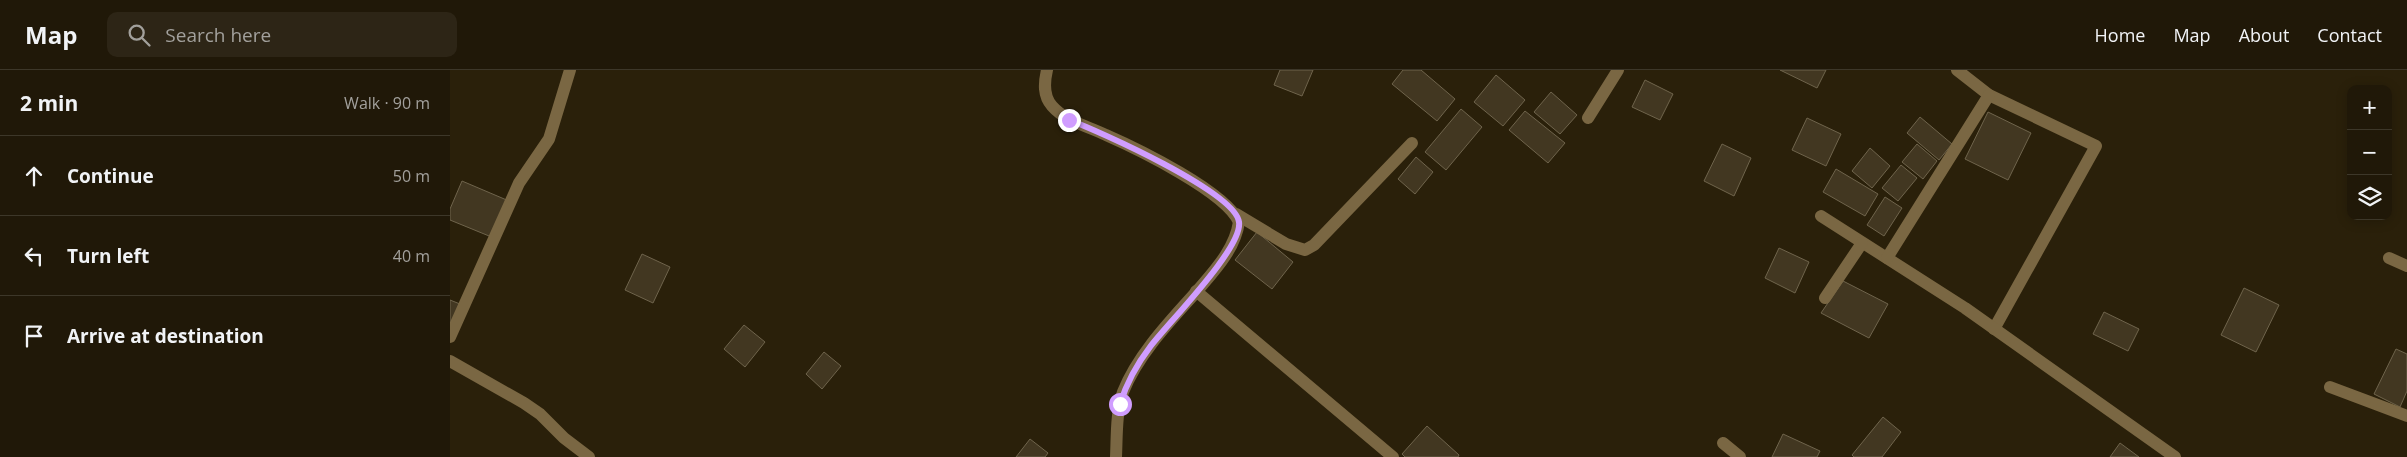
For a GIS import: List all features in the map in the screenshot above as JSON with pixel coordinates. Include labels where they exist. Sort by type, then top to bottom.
[{"type":"street","points":[[450,337],[519,183],[549,138],[570,70]]},
{"type":"street","points":[[1047,70],[1044,88],[1046,97],[1058,112],[1155,158],[1215,196],[1236,214],[1286,244],[1305,250],[1314,245],[1412,143]]},
{"type":"street","points":[[1588,118],[1618,70]]},
{"type":"street","points":[[1957,70],[1989,95],[2096,146],[1994,329]]},
{"type":"street","points":[[1887,258],[1989,95]]},
{"type":"street","points":[[1116,457],[1118,417],[1124,391],[1148,349],[1196,292],[1232,245],[1239,222],[1236,214]]},
{"type":"street","points":[[1821,216],[1994,329],[2174,457]]},
{"type":"street","points":[[1825,298],[1862,243]]},
{"type":"street","points":[[2389,258],[2407,266]]},
{"type":"street","points":[[1196,292],[1393,457]]},
{"type":"street","points":[[450,361],[540,414],[564,438],[589,457]]},
{"type":"street","points":[[2330,387],[2407,416]]},
{"type":"street","points":[[1723,443],[1740,457]]},
{"type":"building","points":[[1280,70],[1313,70],[1302,96],[1274,85]]},
{"type":"building","points":[[1403,70],[1421,70],[1455,99],[1437,121],[1392,84]]},
{"type":"building","points":[[1780,70],[1826,70],[1817,88]]},
{"type":"building","points":[[1496,75],[1525,100],[1503,126],[1474,102]]},
{"type":"building","points":[[1645,80],[1673,94],[1660,120],[1632,107]]},
{"type":"building","points":[[1551,92],[1577,115],[1560,134],[1534,112]]},
{"type":"building","points":[[1461,109],[1482,127],[1446,170],[1425,152]]},
{"type":"building","points":[[1525,111],[1565,143],[1548,163],[1509,130]]},
{"type":"building","points":[[1988,112],[2031,133],[2008,180],[1965,159]]},
{"type":"building","points":[[1920,117],[1952,144],[1939,160],[1907,133]]},
{"type":"building","points":[[1807,118],[1841,134],[1826,166],[1792,150]]},
{"type":"building","points":[[1722,144],[1751,158],[1734,196],[1704,181]]},
{"type":"building","points":[[1917,144],[1937,161],[1923,179],[1902,162]]},
{"type":"building","points":[[1870,148],[1890,166],[1872,188],[1852,171]]},
{"type":"building","points":[[1416,157],[1433,172],[1415,194],[1398,179]]},
{"type":"building","points":[[1901,165],[1917,178],[1898,201],[1882,188]]},
{"type":"building","points":[[1836,169],[1878,194],[1865,216],[1823,192]]},
{"type":"building","points":[[462,181],[509,201],[494,238],[450,220],[450,209]]},
{"type":"building","points":[[1885,197],[1902,208],[1884,236],[1867,225]]},
{"type":"building","points":[[1257,232],[1293,262],[1272,289],[1235,260]]},
{"type":"building","points":[[1779,248],[1809,262],[1795,293],[1765,278]]},
{"type":"building","points":[[642,254],[670,267],[653,303],[625,290]]},
{"type":"building","points":[[1843,281],[1888,304],[1869,338],[1821,313]]},
{"type":"building","points":[[2244,288],[2279,305],[2256,352],[2221,335]]},
{"type":"building","points":[[450,300],[460,304],[450,334]]},
{"type":"building","points":[[2104,312],[2139,329],[2128,351],[2093,334]]},
{"type":"building","points":[[744,325],[765,342],[745,367],[724,349]]},
{"type":"building","points":[[2396,349],[2407,354],[2407,391],[2400,407],[2374,394]]},
{"type":"building","points":[[824,352],[841,366],[822,389],[806,374]]},
{"type":"building","points":[[1883,417],[1901,432],[1882,457],[1854,457],[1852,455]]},
{"type":"building","points":[[1427,426],[1459,455],[1458,457],[1405,457],[1402,454]]},
{"type":"building","points":[[1783,434],[1820,451],[1817,457],[1772,457]]},
{"type":"building","points":[[1030,439],[1048,453],[1045,457],[1016,457]]},
{"type":"building","points":[[2120,443],[2139,457],[2110,457]]},
{"type":"route","points":[[1069,120],[1105,134],[1155,158],[1215,196],[1236,214],[1239,222],[1238,233],[1232,245],[1214,271],[1148,349],[1124,391],[1120,404]]}]
